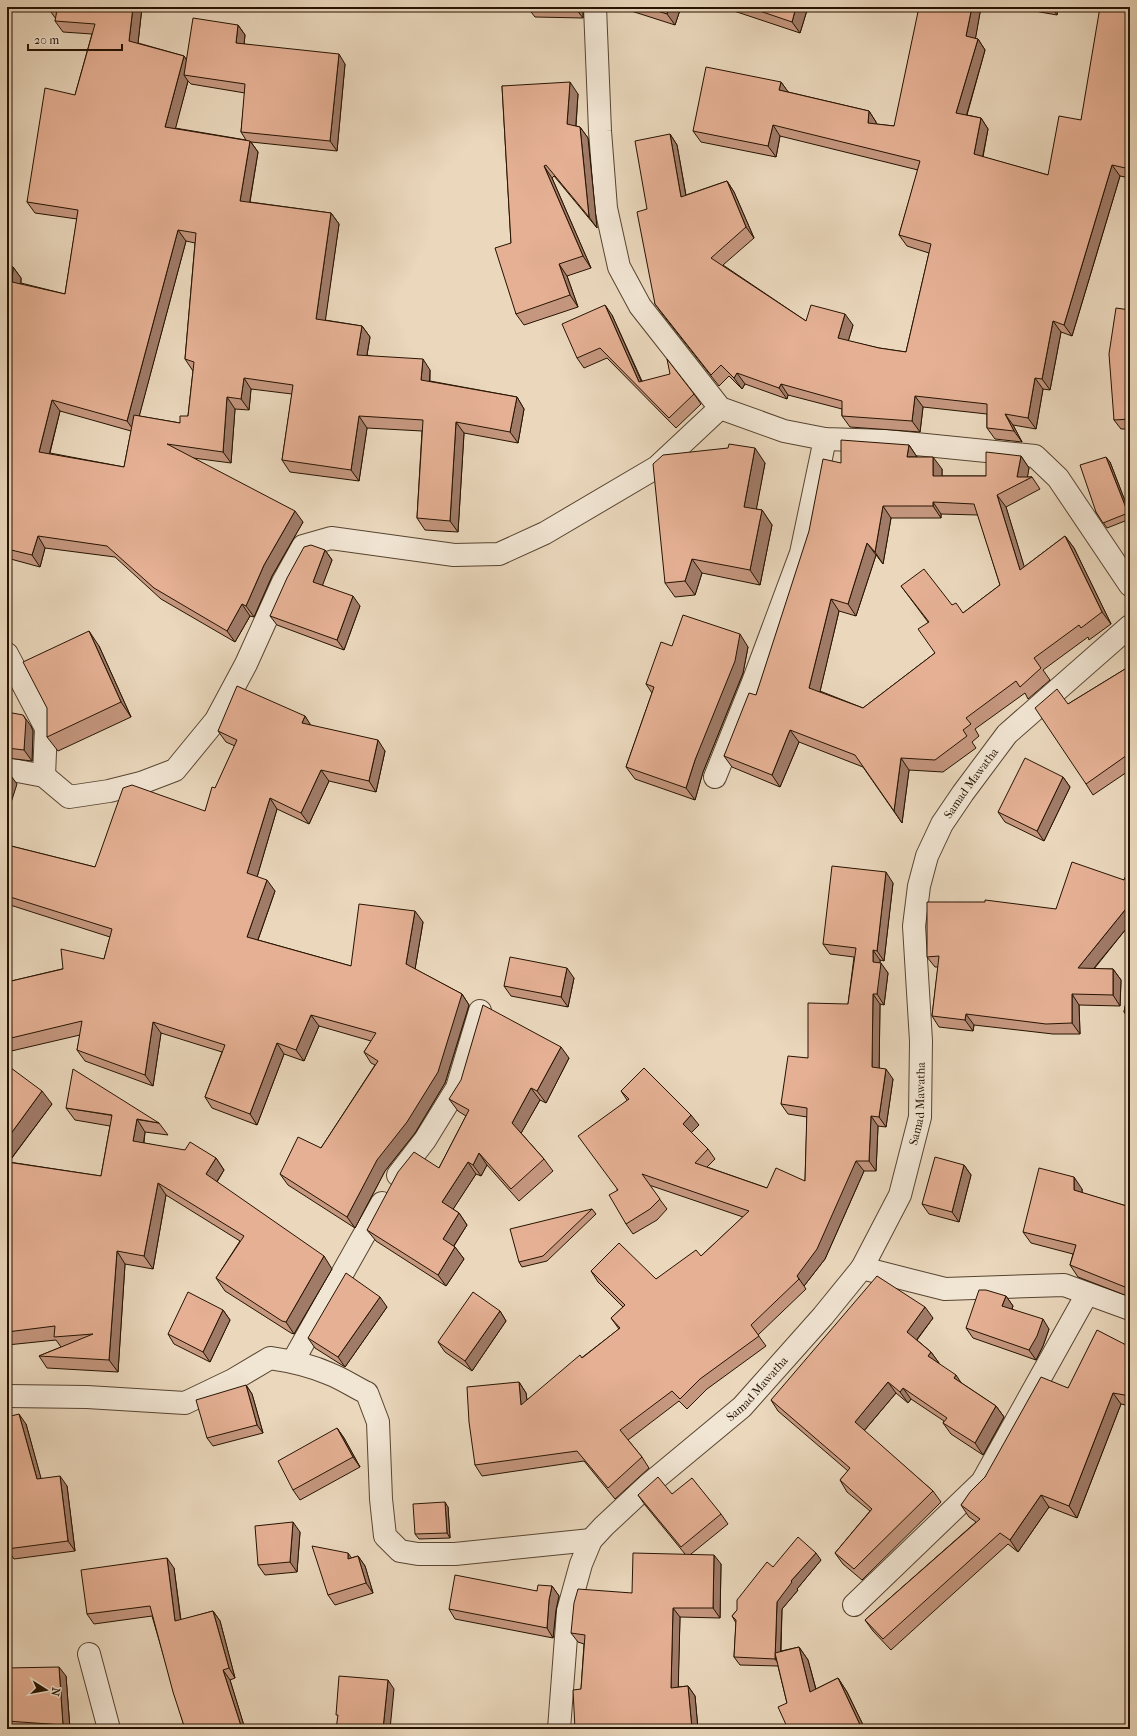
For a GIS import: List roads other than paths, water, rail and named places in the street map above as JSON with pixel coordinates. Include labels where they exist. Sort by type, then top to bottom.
[{"type":"street","points":[[595,7],[600,131],[606,208],[619,267],[640,306],[720,408],[784,431],[825,438],[886,441],[1036,456],[1058,478],[1130,585]]},
{"type":"street","points":[[7,769],[44,776],[68,797],[109,791],[141,783],[175,770],[216,720],[246,664],[283,582],[303,546],[331,538],[454,555],[500,554],[545,533],[656,467],[720,408]]},
{"type":"street","points":[[715,777],[754,682],[801,553],[825,438]]},
{"type":"street","name":"Samad Mawatha","points":[[591,1540],[648,1485],[742,1407],[823,1316],[862,1268],[900,1195],[920,1117],[921,1041],[914,926],[919,886],[927,856],[946,818],[1007,734],[1130,626]]},
{"type":"street","points":[[7,654],[46,728],[44,776]]},
{"type":"street","points":[[293,1361],[350,1262],[396,1177],[425,1140],[457,1088],[480,1011]]},
{"type":"street","points":[[862,1268],[945,1289],[1064,1285],[1130,1308]]},
{"type":"street","points":[[854,1605],[982,1482],[1087,1294]]},
{"type":"street","points":[[7,1396],[87,1397],[185,1403],[233,1380],[270,1358],[304,1363],[332,1374],[352,1387],[366,1393],[378,1422],[381,1499],[385,1536],[400,1551],[418,1554],[455,1554],[591,1540],[581,1564],[568,1611],[559,1729]]},
{"type":"street","points":[[89,1654],[109,1729]]}]
